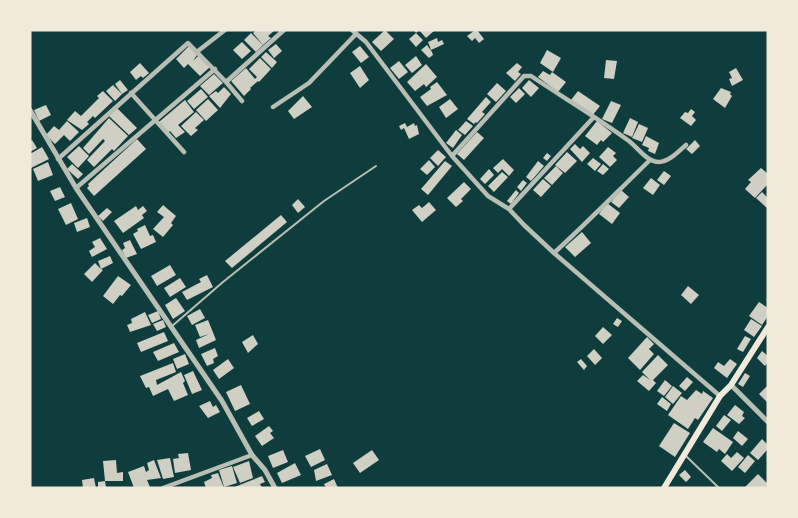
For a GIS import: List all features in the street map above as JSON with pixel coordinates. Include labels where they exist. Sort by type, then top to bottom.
[{"type":"main road","points":[[664,488],[720,396],[731,385],[768,327]]},
{"type":"street","points":[[198,51],[225,30]]},
{"type":"street","points":[[226,82],[284,30]]},
{"type":"street","points":[[273,107],[309,83],[354,32],[366,42],[452,156],[488,196],[509,209],[554,253],[720,396]]},
{"type":"street","points":[[58,159],[188,43],[198,51],[242,101]]},
{"type":"street","points":[[76,189],[214,69]]},
{"type":"street","points":[[452,156],[524,76],[531,76],[593,118],[606,123],[650,160],[660,162],[667,160],[686,145]]},
{"type":"street","points":[[131,93],[184,152]]},
{"type":"street","points":[[30,110],[76,189],[222,400],[252,455],[265,470],[275,488]]},
{"type":"street","points":[[509,209],[593,118]]},
{"type":"street","points":[[554,253],[576,235],[606,201],[650,160]]},
{"type":"street","points":[[731,385],[768,422]]},
{"type":"street","points":[[163,488],[252,455]]},
{"type":"lane","points":[[171,327],[324,201],[376,166]]},
{"type":"lane","points":[[685,455],[719,488]]},
{"type":"building","points":[[256,30],[275,30],[268,36],[271,38],[263,45],[253,33]]},
{"type":"building","points":[[385,30],[394,39],[381,51],[372,42]]},
{"type":"building","points":[[419,30],[435,30],[426,38]]},
{"type":"building","points":[[475,30],[484,39],[479,43],[475,38],[472,41],[467,36]]},
{"type":"building","points":[[251,33],[263,45],[256,52],[244,40]]},
{"type":"building","points":[[416,33],[423,40],[416,47],[409,39]]},
{"type":"building","points":[[437,38],[438,42],[442,40],[444,44],[431,50],[428,42]]},
{"type":"building","points":[[242,42],[251,51],[242,59],[233,50]]},
{"type":"building","points":[[276,44],[282,51],[274,58],[268,50]]},
{"type":"building","points":[[427,45],[433,55],[429,58],[421,50]]},
{"type":"building","points":[[189,46],[197,55],[193,61],[199,55],[210,67],[200,76],[188,64],[184,68],[176,59]]},
{"type":"building","points":[[360,46],[369,57],[361,63],[352,52]]},
{"type":"building","points":[[547,50],[561,58],[553,72],[540,63]]},
{"type":"building","points":[[266,52],[277,62],[272,68],[261,57]]},
{"type":"building","points":[[416,56],[422,65],[412,73],[405,65]]},
{"type":"building","points":[[260,58],[271,69],[244,96],[231,81],[246,68],[255,79],[257,77],[249,69]]},
{"type":"building","points":[[606,60],[617,61],[614,79],[604,78]]},
{"type":"building","points":[[399,61],[408,72],[399,79],[390,68]]},
{"type":"building","points":[[140,63],[149,73],[136,80],[130,72]]},
{"type":"building","points":[[517,63],[522,67],[518,72],[521,74],[515,81],[506,73]]},
{"type":"building","points":[[426,64],[437,77],[426,87],[424,84],[415,91],[407,82]]},
{"type":"building","points":[[360,66],[369,80],[360,88],[350,73]]},
{"type":"building","points":[[736,68],[743,80],[732,86],[729,72]]},
{"type":"building","points":[[543,71],[550,75],[552,72],[566,82],[558,92],[538,77]]},
{"type":"building","points":[[214,74],[223,83],[209,95],[200,86]]},
{"type":"building","points":[[120,80],[128,90],[122,94],[115,84]]},
{"type":"building","points":[[529,80],[539,88],[531,97],[522,88]]},
{"type":"building","points":[[437,82],[447,95],[427,106],[420,97]]},
{"type":"building","points":[[497,83],[506,91],[496,102],[487,94]]},
{"type":"building","points":[[113,85],[122,94],[115,101],[106,91]]},
{"type":"building","points":[[224,87],[231,94],[220,108],[209,96],[216,91],[218,93]]},
{"type":"building","points":[[519,88],[525,94],[516,103],[510,97]]},
{"type":"building","points":[[721,88],[731,92],[732,96],[725,108],[713,99]]},
{"type":"building","points":[[201,89],[208,97],[194,109],[187,101]]},
{"type":"building","points":[[103,91],[113,101],[95,118],[93,116],[82,130],[67,120],[75,111],[81,116]]},
{"type":"building","points":[[578,91],[600,106],[592,116],[571,100]]},
{"type":"building","points":[[303,96],[312,107],[294,119],[288,111]]},
{"type":"building","points":[[486,97],[491,102],[482,112],[485,114],[474,124],[467,119]]},
{"type":"building","points":[[208,99],[218,110],[206,121],[196,110]]},
{"type":"building","points":[[450,99],[458,109],[446,118],[439,107]]},
{"type":"building","points":[[185,100],[194,112],[178,125],[185,132],[176,138],[170,131],[168,133],[159,122]]},
{"type":"building","points":[[611,101],[621,105],[612,123],[602,119]]},
{"type":"building","points":[[46,105],[51,115],[39,121],[34,110]]},
{"type":"building","points":[[117,108],[137,128],[129,135],[109,116]]},
{"type":"building","points":[[691,109],[695,112],[692,116],[696,120],[691,126],[680,118]]},
{"type":"building","points":[[196,112],[204,120],[195,128],[198,130],[191,136],[181,126]]},
{"type":"building","points":[[109,118],[128,136],[94,167],[87,160],[105,141],[103,139],[89,154],[83,148]]},
{"type":"building","points":[[630,118],[638,122],[632,137],[623,133]]},
{"type":"building","points":[[67,121],[79,132],[70,141],[64,135],[55,144],[46,135],[54,126],[59,130]]},
{"type":"building","points":[[466,121],[473,126],[465,135],[458,130]]},
{"type":"building","points":[[597,121],[612,133],[597,145],[585,136]]},
{"type":"building","points":[[405,123],[407,127],[414,123],[415,126],[417,125],[419,134],[409,139],[404,128],[401,130],[399,126]]},
{"type":"building","points":[[639,124],[648,128],[642,142],[632,138]]},
{"type":"building","points":[[456,130],[462,135],[453,148],[446,143]]},
{"type":"building","points":[[477,132],[484,138],[464,160],[457,154]]},
{"type":"building","points":[[646,136],[659,143],[655,154],[642,145]]},
{"type":"building","points":[[137,139],[146,149],[94,196],[87,188],[88,184]]},
{"type":"building","points":[[32,140],[37,148],[30,152],[30,142]]},
{"type":"building","points":[[695,140],[700,146],[692,154],[686,149]]},
{"type":"building","points":[[575,144],[580,149],[583,146],[590,153],[582,162],[570,149]]},
{"type":"building","points":[[79,146],[89,156],[78,168],[67,157]]},
{"type":"building","points":[[42,147],[49,159],[31,168],[30,154]]},
{"type":"building","points":[[608,147],[616,153],[613,156],[617,160],[610,167],[599,157]]},
{"type":"building","points":[[438,150],[446,157],[438,166],[430,158]]},
{"type":"building","points":[[567,152],[577,161],[565,173],[555,165]]},
{"type":"building","points":[[547,153],[551,156],[547,161],[543,158]]},
{"type":"building","points":[[593,158],[601,164],[595,171],[587,164]]},
{"type":"building","points":[[503,159],[514,170],[509,176],[502,169],[498,173],[493,168]]},
{"type":"building","points":[[429,160],[435,167],[427,175],[420,169]]},
{"type":"building","points":[[445,161],[452,166],[428,195],[421,189]]},
{"type":"building","points":[[538,161],[544,166],[531,181],[526,177]]},
{"type":"building","points":[[48,162],[53,175],[38,181],[33,169]]},
{"type":"building","points":[[72,164],[83,174],[78,179],[67,169]]},
{"type":"building","points":[[603,164],[609,169],[603,175],[597,171]]},
{"type":"building","points":[[556,166],[563,173],[552,185],[544,178]]},
{"type":"building","points":[[761,168],[768,174],[768,184],[755,198],[745,189],[751,182],[748,180]]},
{"type":"building","points":[[489,169],[494,175],[485,184],[480,179]]},
{"type":"building","points":[[664,171],[671,176],[664,185],[657,180]]},
{"type":"building","points":[[502,172],[508,177],[494,192],[488,186]]},
{"type":"building","points":[[651,178],[660,185],[653,195],[643,188]]},
{"type":"building","points":[[543,179],[551,186],[541,197],[533,190]]},
{"type":"building","points":[[523,180],[527,183],[521,191],[517,187]]},
{"type":"building","points":[[464,182],[471,189],[456,207],[447,198]]},
{"type":"building","points":[[60,187],[65,197],[55,201],[50,191]]},
{"type":"building","points":[[516,190],[519,193],[511,204],[507,201]]},
{"type":"building","points":[[621,190],[629,197],[619,208],[611,202]]},
{"type":"building","points":[[762,192],[768,196],[768,209],[756,198]]},
{"type":"building","points":[[298,199],[305,207],[298,213],[292,205]]},
{"type":"building","points":[[429,202],[436,210],[422,222],[412,210],[419,205],[422,208]]},
{"type":"building","points":[[71,203],[78,219],[66,225],[58,209]]},
{"type":"building","points":[[607,203],[620,213],[612,224],[599,214]]},
{"type":"building","points":[[163,205],[176,216],[171,223],[173,225],[163,237],[153,229],[164,217],[157,212]]},
{"type":"building","points":[[136,206],[138,210],[143,206],[147,211],[142,215],[144,218],[123,233],[114,221]]},
{"type":"building","points":[[107,208],[112,212],[103,221],[98,216]]},
{"type":"building","points":[[281,215],[287,222],[232,268],[225,261]]},
{"type":"building","points":[[87,218],[90,227],[77,232],[74,223]]},
{"type":"building","points":[[145,225],[156,242],[141,249],[133,234]]},
{"type":"building","points":[[582,232],[591,243],[575,257],[565,247]]},
{"type":"building","points":[[100,238],[107,249],[92,257],[89,251],[95,247],[92,242]]},
{"type":"building","points":[[130,240],[137,254],[126,258],[122,250],[125,248],[123,243]]},
{"type":"building","points":[[110,256],[113,263],[101,269],[98,261]]},
{"type":"building","points":[[95,263],[103,270],[92,282],[84,274]]},
{"type":"building","points":[[170,265],[176,275],[157,286],[151,276]]},
{"type":"building","points":[[207,275],[213,287],[187,300],[182,292],[201,282],[199,279]]},
{"type":"building","points":[[118,276],[131,285],[113,304],[103,296]]},
{"type":"building","points":[[180,278],[186,287],[170,297],[164,288]]},
{"type":"building","points":[[688,286],[699,295],[691,304],[681,295]]},
{"type":"building","points":[[176,298],[185,311],[173,319],[165,305]]},
{"type":"building","points":[[759,302],[768,308],[768,316],[762,325],[749,316]]},
{"type":"building","points":[[200,309],[205,318],[192,325],[187,316]]},
{"type":"building","points":[[158,311],[161,319],[152,323],[148,315]]},
{"type":"building","points":[[145,312],[151,325],[130,332],[127,325],[132,323],[131,319]]},
{"type":"building","points":[[617,318],[622,321],[618,327],[613,324]]},
{"type":"building","points":[[751,319],[762,326],[754,337],[744,330]]},
{"type":"building","points":[[163,320],[166,327],[157,331],[153,324]]},
{"type":"building","points":[[208,320],[216,340],[199,348],[196,340],[209,334],[200,337],[195,325]]},
{"type":"building","points":[[603,327],[612,335],[603,344],[595,336]]},
{"type":"building","points":[[164,332],[168,341],[141,352],[137,343]]},
{"type":"building","points":[[253,335],[258,344],[248,353],[242,342]]},
{"type":"building","points":[[745,336],[751,339],[743,352],[737,349]]},
{"type":"building","points":[[647,337],[654,344],[649,349],[654,354],[640,370],[628,358]]},
{"type":"building","points":[[174,343],[179,352],[158,361],[153,352]]},
{"type":"building","points":[[215,348],[218,356],[213,359],[214,363],[207,366],[201,354]]},
{"type":"building","points":[[594,349],[602,358],[595,365],[587,356]]},
{"type":"building","points":[[762,351],[768,356],[765,366],[757,358]]},
{"type":"building","points":[[185,354],[189,364],[177,369],[173,359]]},
{"type":"building","points":[[658,355],[668,365],[653,380],[656,383],[649,391],[637,381],[643,375],[650,380],[642,372]]},
{"type":"building","points":[[228,359],[234,368],[219,379],[213,370]]},
{"type":"building","points":[[581,359],[587,366],[584,370],[577,362]]},
{"type":"building","points":[[730,359],[737,364],[727,378],[714,368],[718,362],[724,366]]},
{"type":"building","points":[[173,363],[176,372],[156,380],[157,385],[181,372],[188,395],[174,401],[168,389],[153,396],[140,376]]},
{"type":"building","points":[[193,371],[202,390],[192,394],[184,375]]},
{"type":"building","points":[[745,373],[750,376],[743,387],[738,384]]},
{"type":"building","points":[[687,377],[693,382],[685,391],[679,386]]},
{"type":"building","points":[[665,380],[672,386],[664,396],[657,391]]},
{"type":"building","points":[[241,385],[250,404],[235,411],[226,392]]},
{"type":"building","points":[[768,385],[768,403],[759,394]]},
{"type":"building","points":[[673,386],[682,393],[673,404],[665,397]]},
{"type":"building","points":[[696,390],[702,394],[703,391],[713,398],[698,420],[695,418],[688,429],[668,415],[681,396],[687,400]]},
{"type":"building","points":[[662,397],[671,404],[667,411],[657,404]]},
{"type":"building","points":[[210,401],[213,407],[216,405],[220,412],[208,418],[199,406]]},
{"type":"building","points":[[735,405],[744,412],[742,416],[745,418],[739,424],[727,415]]},
{"type":"building","points":[[259,411],[264,419],[252,426],[247,418]]},
{"type":"building","points":[[724,415],[731,420],[722,431],[716,426]]},
{"type":"building","points":[[674,423],[690,433],[675,457],[659,446]]},
{"type":"building","points":[[269,426],[274,438],[262,446],[255,436]]},
{"type":"building","points":[[713,428],[733,442],[725,454],[719,449],[717,452],[703,442]]},
{"type":"building","points":[[738,431],[748,439],[742,446],[733,438]]},
{"type":"building","points":[[762,439],[768,445],[768,449],[758,460],[750,453]]},
{"type":"building","points":[[320,449],[325,460],[311,467],[305,456]]},
{"type":"building","points":[[283,450],[288,462],[273,468],[268,456]]},
{"type":"building","points":[[372,450],[379,460],[360,473],[353,463]]},
{"type":"building","points":[[737,452],[744,458],[732,471],[721,461],[727,454],[731,458]]},
{"type":"building","points":[[188,453],[191,470],[175,473],[173,459],[179,458],[178,454]]},
{"type":"building","points":[[748,455],[755,461],[745,473],[738,467]]},
{"type":"building","points":[[170,458],[174,477],[163,479],[157,460]]},
{"type":"building","points":[[116,460],[117,473],[123,472],[123,481],[105,481],[103,461]]},
{"type":"building","points":[[154,460],[161,478],[147,480],[150,487],[134,488],[128,472],[144,466],[146,472],[149,470],[147,463]]},
{"type":"building","points":[[249,461],[253,478],[240,483],[233,467]]},
{"type":"building","points":[[295,463],[301,475],[282,483],[277,473]]},
{"type":"building","points":[[327,464],[332,475],[316,481],[314,470]]},
{"type":"building","points":[[232,466],[237,483],[224,487],[219,470]]},
{"type":"building","points":[[685,470],[691,477],[686,482],[679,475]]},
{"type":"building","points":[[218,473],[224,488],[206,488],[204,482],[212,478],[211,475]]},
{"type":"building","points":[[758,474],[768,484],[768,488],[744,488]]},
{"type":"building","points":[[262,476],[265,482],[260,484],[262,488],[232,488]]},
{"type":"building","points":[[94,478],[96,488],[83,488],[82,480]]},
{"type":"building","points":[[334,479],[338,488],[326,488],[324,484]]},
{"type":"building","points":[[105,481],[106,487],[98,488],[98,482]]}]
